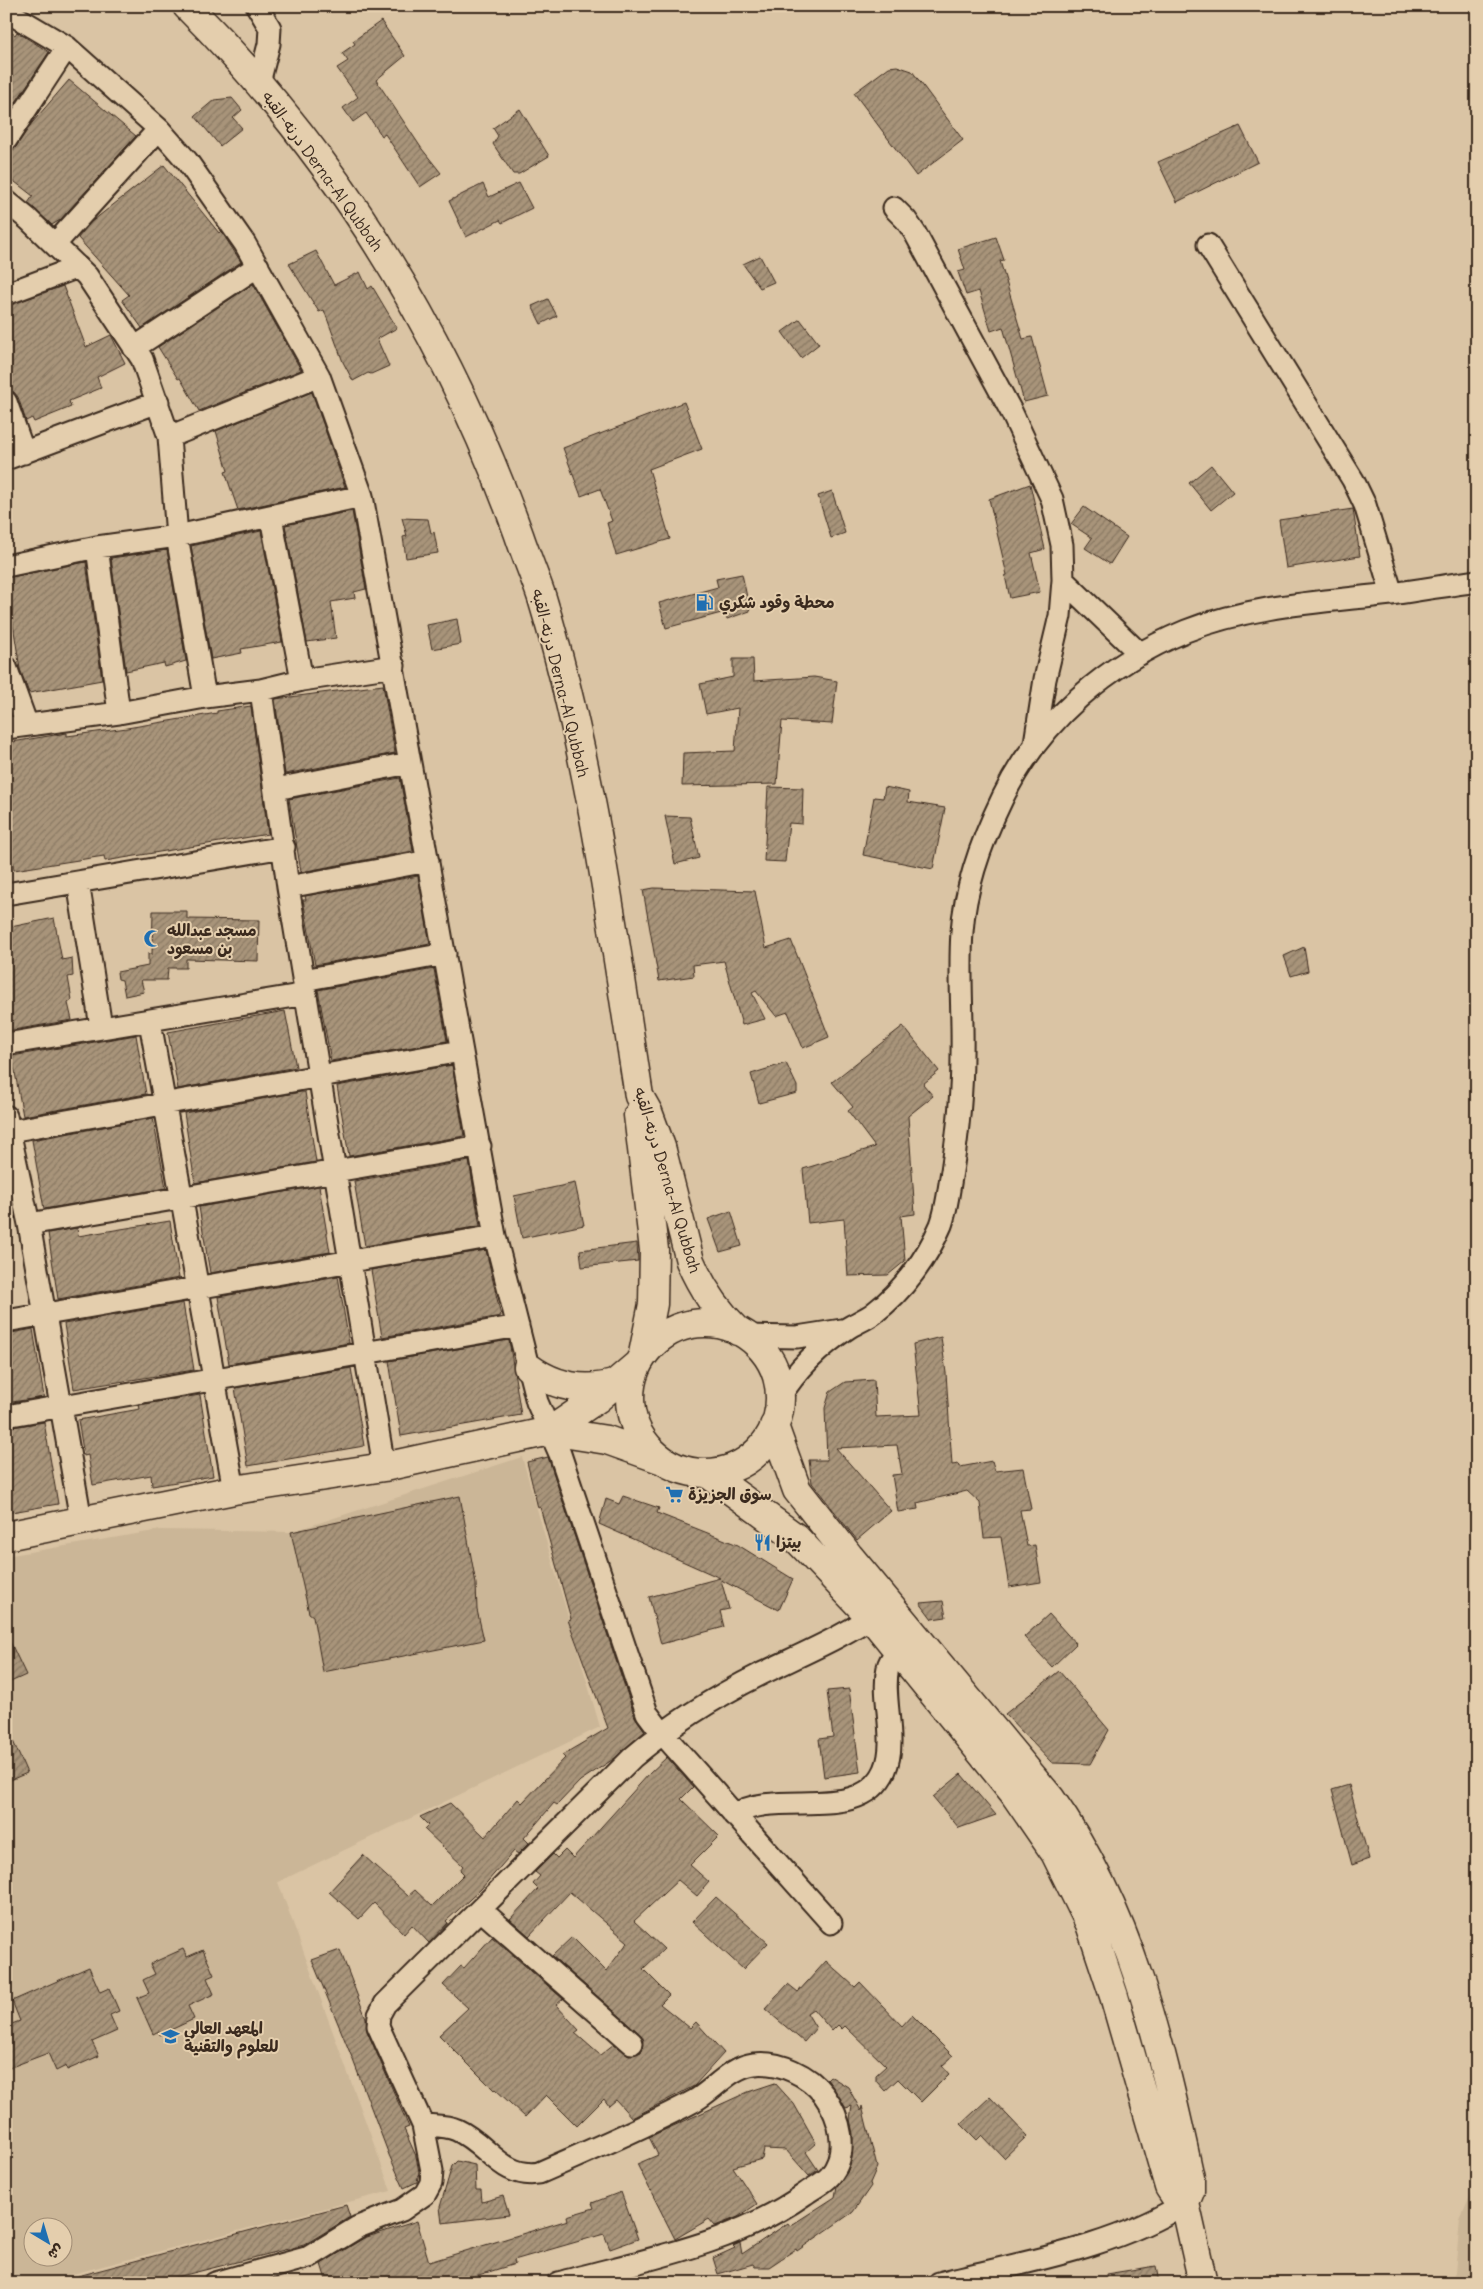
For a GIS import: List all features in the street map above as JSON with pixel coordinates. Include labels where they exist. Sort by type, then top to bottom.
[{"type":"main road","name":"درنه-القبه Derna-Al Qubbah","points":[[188,6],[259,83],[345,194],[389,260],[424,321],[467,405],[498,476],[541,596],[562,676],[596,829],[639,1096],[655,1129],[694,1269],[714,1306],[742,1333]]},
{"type":"main road","points":[[639,1096],[639,1132],[654,1250],[653,1304],[641,1359],[632,1380],[630,1398],[632,1415],[638,1432],[647,1446],[660,1459]]},
{"type":"main road","points":[[6,1536],[234,1490],[384,1467],[550,1431],[576,1416],[618,1382],[670,1332],[686,1326],[712,1324],[742,1333],[760,1348],[771,1363],[778,1380],[780,1398],[774,1426],[765,1443],[751,1457],[734,1467],[707,1473],[677,1468],[660,1459],[607,1440],[550,1431]]},
{"type":"main road","points":[[528,1366],[553,1382],[573,1387],[593,1388],[618,1382]]},
{"type":"main road","points":[[774,1426],[797,1490],[880,1611],[898,1650],[1013,1792],[1054,1853],[1090,1924],[1108,1978],[1169,2187],[1185,2203]]},
{"type":"main road","points":[[707,1473],[761,1510],[880,1611],[1051,1799],[1080,1842],[1110,1900],[1129,1946],[1154,2027],[1190,2178],[1190,2191],[1185,2203],[1203,2283]]},
{"type":"street","points":[[257,6],[270,28],[269,44],[259,83]]},
{"type":"street","points":[[6,10],[67,48],[159,129],[187,161],[258,266],[319,376],[362,496],[495,1236],[537,1402],[560,1454],[647,1713],[662,1733],[831,1923]]},
{"type":"street","points":[[6,140],[67,48]]},
{"type":"street","points":[[55,244],[159,129]]},
{"type":"street","points":[[6,201],[55,244],[87,276],[142,359],[169,437],[177,536],[205,697]]},
{"type":"street","points":[[894,208],[906,220],[914,233],[984,359],[1052,499],[1062,545],[1063,580],[1060,616],[1045,679],[1035,743]]},
{"type":"street","points":[[1208,246],[1353,480],[1365,505],[1392,594]]},
{"type":"street","points":[[134,348],[258,266]]},
{"type":"street","points":[[6,294],[78,267]]},
{"type":"street","points":[[169,437],[319,376]]},
{"type":"street","points":[[6,402],[15,456],[158,402]]},
{"type":"street","points":[[6,566],[97,547],[177,536],[362,496]]},
{"type":"street","points":[[271,517],[302,680]]},
{"type":"street","points":[[97,547],[119,714]]},
{"type":"street","points":[[1063,580],[1140,654]]},
{"type":"street","points":[[780,1398],[792,1377],[808,1359],[847,1329],[874,1313],[900,1289],[922,1260],[942,1224],[960,1121],[962,930],[971,881],[988,828],[1010,784],[1035,743],[1074,702],[1100,679],[1140,654],[1187,631],[1229,618],[1312,602],[1392,594],[1477,581]]},
{"type":"street","points":[[6,728],[119,714],[205,697],[261,690],[302,680],[394,666]]},
{"type":"street","points":[[6,667],[27,724]]},
{"type":"street","points":[[261,690],[288,887],[384,1467]]},
{"type":"street","points":[[276,790],[409,762]]},
{"type":"street","points":[[6,894],[284,847]]},
{"type":"street","points":[[288,887],[428,861]]},
{"type":"street","points":[[78,882],[101,1027]]},
{"type":"street","points":[[6,1044],[101,1027],[150,1022],[445,954]]},
{"type":"street","points":[[150,1022],[234,1490]]},
{"type":"street","points":[[81,1520],[44,1314],[20,1214],[8,1124],[164,1103],[461,1051]]},
{"type":"street","points":[[20,1214],[181,1197],[480,1146]]},
{"type":"street","points":[[6,1321],[495,1236]]},
{"type":"street","points":[[6,1416],[518,1326]]},
{"type":"street","points":[[742,1333],[797,1337],[847,1329]]},
{"type":"street","points":[[215,2283],[308,2257],[358,2227],[415,2203],[425,2194],[431,2177],[422,2125],[378,2026],[379,2015],[385,2004],[633,1757],[662,1733],[730,1690],[811,1650],[880,1611]]},
{"type":"street","points":[[734,1815],[756,1805],[842,1801],[862,1796],[877,1784],[886,1769],[889,1753],[886,1683],[888,1665],[898,1650]]},
{"type":"street","points":[[481,1910],[632,2043]]},
{"type":"street","points":[[422,2125],[455,2129],[471,2138],[513,2172],[525,2175],[539,2173],[696,2100],[728,2075],[753,2064],[772,2064],[795,2071],[823,2094],[837,2116],[842,2141],[838,2159],[830,2176],[794,2202],[734,2234],[558,2283]]},
{"type":"street","points":[[939,2283],[1107,2240],[1150,2224],[1185,2203]]},
{"type":"shaded area","name":"المعهد العالي للعلوم والتقنية","points":[[522,1457],[600,1727],[278,1882],[391,2191],[38,2283],[6,2283],[6,1556],[160,1530],[291,1532]]},
{"type":"shaded area","points":[[1477,2181],[1477,2283],[1454,2283],[1460,2220]]},
{"type":"building","points":[[381,21],[405,56],[376,80],[422,149],[441,173],[420,187],[385,134],[382,136],[366,113],[353,122],[343,108],[358,97],[337,68],[348,61],[342,53],[355,44],[353,41]]},
{"type":"building","points":[[6,29],[15,35],[17,32],[49,52],[6,117]]},
{"type":"building","points":[[897,66],[912,71],[963,140],[916,176],[854,93],[889,67]]},
{"type":"building","points":[[69,80],[136,136],[60,220],[52,225],[28,203],[33,196],[6,175],[6,153],[16,147],[32,123]]},
{"type":"building","points":[[232,98],[242,110],[233,118],[242,128],[220,146],[195,116],[214,100]]},
{"type":"building","points":[[520,109],[549,156],[519,174],[513,174],[493,144],[498,136],[493,128]]},
{"type":"building","points":[[1240,126],[1258,162],[1177,202],[1158,162]]},
{"type":"building","points":[[164,165],[219,233],[221,231],[241,262],[142,328],[122,300],[129,295],[78,238],[90,223]]},
{"type":"building","points":[[519,183],[532,208],[502,223],[500,220],[466,237],[449,201],[483,184],[489,197]]},
{"type":"building","points":[[996,237],[1004,260],[1000,261],[1023,339],[1032,337],[1048,396],[1024,402],[1003,327],[991,331],[979,291],[966,295],[958,272],[965,270],[958,249]]},
{"type":"building","points":[[316,251],[334,285],[360,272],[368,289],[372,286],[397,328],[377,339],[389,366],[371,374],[368,373],[353,381],[343,362],[324,310],[319,312],[289,264]]},
{"type":"building","points":[[760,256],[774,282],[760,288],[743,264]]},
{"type":"building","points":[[253,284],[301,370],[199,411],[180,378],[178,379],[158,347]]},
{"type":"building","points":[[63,286],[86,347],[111,335],[125,363],[97,377],[101,388],[69,401],[71,407],[34,422],[32,418],[26,421],[18,397],[14,392],[6,390],[6,306]]},
{"type":"building","points":[[548,299],[557,316],[541,324],[532,306]]},
{"type":"building","points":[[800,319],[819,344],[801,358],[782,332]]},
{"type":"building","points":[[312,392],[345,487],[238,510],[225,472],[228,471],[216,431]]},
{"type":"building","points":[[684,402],[702,449],[649,469],[670,539],[616,555],[607,523],[612,521],[600,489],[581,496],[563,448]]},
{"type":"building","points":[[1211,465],[1233,492],[1211,510],[1189,483]]},
{"type":"building","points":[[1030,484],[1045,549],[1031,553],[1040,592],[1010,598],[1005,576],[1007,575],[989,499]]},
{"type":"building","points":[[832,491],[845,533],[831,538],[818,496]]},
{"type":"building","points":[[1084,507],[1127,537],[1110,564],[1085,548],[1092,538],[1071,524]]},
{"type":"building","points":[[1353,509],[1360,556],[1286,568],[1279,520]]},
{"type":"building","points":[[352,511],[366,589],[354,592],[355,598],[331,602],[336,638],[307,642],[285,525]]},
{"type":"building","points":[[402,518],[428,519],[431,533],[434,532],[438,553],[406,558],[403,537],[407,536]]},
{"type":"building","points":[[261,531],[282,642],[241,649],[242,653],[211,659],[191,546]]},
{"type":"building","points":[[167,550],[186,661],[165,667],[164,663],[126,671],[111,558]]},
{"type":"building","points":[[86,562],[102,680],[29,693],[20,669],[12,618],[6,619],[6,578]]},
{"type":"building","points":[[742,574],[750,611],[727,619],[725,612],[666,628],[659,603],[718,587],[716,579]]},
{"type":"building","points":[[457,619],[461,644],[432,649],[427,625]]},
{"type":"building","points":[[733,659],[753,659],[754,681],[814,677],[837,681],[832,724],[782,721],[777,784],[682,786],[683,753],[735,751],[738,708],[706,714],[700,684],[733,677]]},
{"type":"building","points":[[383,685],[395,753],[285,774],[275,699]]},
{"type":"building","points":[[251,706],[268,834],[105,861],[104,856],[14,870],[6,821],[6,743],[67,733],[67,736],[127,728]]},
{"type":"building","points":[[400,778],[413,851],[301,872],[289,799]]},
{"type":"building","points":[[768,787],[803,788],[802,824],[789,823],[785,862],[764,861]]},
{"type":"building","points":[[885,787],[909,792],[908,802],[945,808],[933,869],[863,855],[874,797],[883,798]]},
{"type":"building","points":[[665,816],[690,817],[699,858],[675,864]]},
{"type":"building","points":[[418,876],[430,944],[315,965],[303,900],[306,900],[305,896]]},
{"type":"building","points":[[654,888],[755,891],[766,948],[791,940],[829,1037],[803,1048],[788,1012],[776,1016],[756,991],[752,993],[765,1019],[742,1025],[724,961],[693,965],[694,976],[659,981],[643,890]]},
{"type":"building","points":[[153,911],[187,911],[187,919],[259,920],[258,961],[186,959],[186,968],[168,968],[167,980],[141,980],[144,992],[125,996],[122,980],[118,979],[117,972],[148,966],[148,954],[152,954]]},
{"type":"building","points":[[54,918],[62,960],[72,958],[73,976],[68,977],[72,1000],[68,1003],[72,1020],[7,1031],[6,928]]},
{"type":"building","points":[[1304,947],[1308,971],[1291,976],[1284,956]]},
{"type":"building","points":[[434,969],[447,1041],[331,1061],[318,990]]},
{"type":"building","points":[[285,1011],[296,1067],[178,1089],[168,1032]]},
{"type":"building","points":[[903,1026],[939,1071],[923,1084],[933,1096],[908,1116],[915,1214],[901,1216],[905,1261],[888,1275],[848,1276],[844,1219],[808,1223],[803,1169],[875,1147],[848,1111],[853,1107],[832,1082]]},
{"type":"building","points":[[136,1035],[146,1094],[23,1116],[12,1056]]},
{"type":"building","points":[[786,1063],[797,1086],[797,1093],[759,1103],[751,1074]]},
{"type":"building","points":[[452,1065],[464,1136],[349,1156],[337,1086]]},
{"type":"building","points":[[305,1092],[316,1162],[195,1183],[184,1113]]},
{"type":"building","points":[[153,1118],[166,1188],[44,1209],[32,1140]]},
{"type":"building","points":[[469,1161],[480,1226],[365,1246],[354,1181]]},
{"type":"building","points":[[575,1183],[584,1225],[522,1238],[514,1196]]},
{"type":"building","points":[[319,1186],[330,1252],[210,1273],[199,1207]]},
{"type":"building","points":[[731,1211],[742,1246],[720,1252],[708,1219]]},
{"type":"building","points":[[170,1221],[179,1278],[58,1299],[48,1233],[77,1228],[78,1236]]},
{"type":"building","points":[[637,1243],[638,1261],[582,1267],[580,1250]]},
{"type":"building","points":[[486,1250],[501,1316],[382,1337],[371,1270]]},
{"type":"building","points":[[338,1276],[349,1343],[229,1364],[218,1297]]},
{"type":"building","points":[[183,1303],[194,1370],[74,1389],[64,1324]]},
{"type":"building","points":[[33,1329],[44,1397],[6,1403],[6,1334]]},
{"type":"building","points":[[941,1337],[946,1373],[952,1465],[959,1464],[960,1467],[992,1461],[995,1471],[1023,1468],[1031,1509],[1020,1510],[1027,1546],[1035,1545],[1041,1582],[1009,1587],[1001,1537],[984,1538],[980,1503],[967,1491],[917,1503],[918,1509],[898,1512],[892,1475],[902,1474],[897,1445],[836,1448],[891,1511],[857,1540],[812,1483],[809,1460],[827,1460],[825,1408],[830,1392],[845,1382],[874,1380],[876,1417],[921,1415],[913,1344]]},
{"type":"building","points":[[509,1340],[521,1415],[401,1436],[389,1361]]},
{"type":"building","points":[[351,1368],[364,1446],[248,1466],[235,1388]]},
{"type":"building","points":[[200,1395],[213,1476],[152,1486],[151,1475],[93,1485],[88,1455],[84,1456],[78,1420],[140,1409],[139,1405]]},
{"type":"building","points":[[44,1422],[58,1504],[6,1513],[6,1428]]},
{"type":"building","points":[[548,1457],[635,1717],[645,1731],[615,1758],[580,1781],[557,1805],[554,1803],[524,1838],[529,1843],[518,1854],[514,1851],[481,1889],[446,1921],[448,1923],[429,1943],[412,1925],[404,1934],[374,1903],[359,1919],[329,1892],[363,1855],[408,1896],[415,1890],[432,1906],[464,1874],[460,1870],[463,1866],[424,1829],[428,1825],[420,1817],[450,1803],[485,1837],[518,1799],[522,1803],[565,1758],[562,1755],[608,1728],[568,1620],[571,1619],[540,1507],[538,1508],[527,1462]]},
{"type":"building","points":[[460,1496],[476,1584],[477,1610],[484,1640],[323,1672],[313,1616],[309,1613],[291,1532]]},
{"type":"building","points":[[623,1496],[659,1508],[657,1513],[738,1545],[793,1579],[779,1610],[721,1580],[729,1609],[720,1611],[724,1627],[661,1644],[649,1597],[720,1578],[599,1524],[606,1499],[619,1504]]},
{"type":"building","points":[[943,1601],[946,1617],[932,1619],[920,1603]]},
{"type":"building","points":[[1049,1614],[1076,1644],[1052,1667],[1024,1637]]},
{"type":"building","points":[[6,1633],[26,1675],[6,1684]]},
{"type":"building","points":[[1059,1671],[1109,1730],[1090,1764],[1052,1763],[1005,1714]]},
{"type":"building","points":[[849,1689],[860,1772],[824,1777],[819,1739],[833,1737],[827,1691]]},
{"type":"building","points":[[6,1725],[27,1773],[6,1782]]},
{"type":"building","points":[[667,1757],[693,1787],[681,1799],[719,1836],[690,1865],[709,1882],[697,1896],[678,1880],[634,1921],[664,1949],[643,1969],[669,1995],[660,2004],[690,2028],[696,2022],[724,2053],[694,2086],[632,2118],[616,2100],[609,2106],[604,2099],[577,2126],[546,2095],[525,2117],[494,2090],[439,2035],[468,2008],[443,1985],[461,1966],[464,1968],[492,1937],[563,1999],[556,2005],[579,2030],[575,2033],[600,2055],[614,2044],[629,2055],[641,2052],[644,2045],[640,2034],[552,1956],[572,1937],[606,1971],[628,1942],[570,1892],[529,1936],[510,1919],[538,1889],[533,1884],[540,1876],[535,1872],[553,1854],[557,1858],[565,1850],[573,1858],[649,1774]]},
{"type":"building","points":[[961,1774],[996,1815],[959,1828],[933,1797]]},
{"type":"building","points":[[1349,1785],[1369,1859],[1352,1865],[1332,1790]]},
{"type":"building","points":[[716,1897],[768,1943],[743,1969],[692,1922]]},
{"type":"building","points":[[183,1949],[187,1957],[203,1950],[214,1975],[207,1978],[214,1994],[188,2006],[194,2019],[160,2035],[159,2031],[153,2034],[137,1998],[149,1993],[143,1980],[155,1974],[150,1964]]},
{"type":"building","points":[[340,1950],[366,2018],[367,2031],[409,2127],[404,2129],[416,2156],[419,2172],[417,2182],[404,2188],[389,2155],[312,1960]]},
{"type":"building","points":[[826,1961],[855,1987],[860,1982],[902,2026],[912,2015],[953,2056],[942,2066],[949,2074],[921,2102],[898,2079],[885,2091],[876,2081],[876,2075],[886,2066],[845,2026],[842,2029],[838,2025],[832,2031],[813,2009],[807,2013],[816,2028],[804,2042],[765,2009],[788,1984],[798,1992]]},
{"type":"building","points":[[89,1967],[100,1992],[109,1988],[119,2011],[110,2015],[117,2031],[92,2042],[99,2056],[67,2070],[66,2066],[56,2071],[48,2053],[6,2069],[6,2026],[20,2021],[12,2001]]},
{"type":"building","points":[[830,2076],[848,2087],[861,2111],[862,2106],[877,2167],[870,2183],[871,2186],[853,2212],[797,2251],[796,2249],[769,2267],[755,2267],[753,2264],[718,2274],[713,2258],[735,2248],[733,2246],[740,2243],[742,2254],[788,2223],[790,2226],[835,2197],[837,2186],[847,2173],[852,2158],[853,2134],[850,2119],[852,2106],[846,2108],[827,2079]]},
{"type":"building","points":[[775,2083],[794,2104],[816,2143],[806,2152],[818,2170],[809,2176],[786,2150],[764,2149],[762,2159],[733,2167],[757,2204],[738,2217],[715,2226],[709,2219],[675,2239],[637,2164],[658,2155],[649,2137],[748,2092]]},
{"type":"building","points":[[990,2097],[1027,2136],[1004,2158],[982,2135],[977,2140],[961,2124]]},
{"type":"building","points":[[457,2161],[475,2165],[476,2190],[481,2190],[482,2202],[503,2196],[509,2215],[442,2223],[440,2207],[452,2166]]},
{"type":"building","points":[[621,2192],[638,2239],[610,2249],[604,2234],[514,2260],[515,2264],[452,2283],[327,2283],[321,2264],[364,2238],[417,2221],[429,2262],[568,2220],[567,2216],[594,2208],[592,2203]]},
{"type":"building","points":[[346,2205],[350,2217],[304,2245],[153,2283],[79,2283],[78,2276]]},
{"type":"building","points":[[1156,2266],[1159,2283],[1107,2283],[1106,2274]]},
{"type":"place","name":"محطة وقود شكري","points":[[705,602]]},
{"type":"place","name":"مسجد عبدالله بن مسعود","points":[[153,939]]},
{"type":"place","name":"سوق الجزيزة","points":[[674,1494]]},
{"type":"place","name":"بيتزا","points":[[762,1542]]},
{"type":"place","name":"المعهد العالي للعلوم والتقنية","points":[[170,2037]]}]
